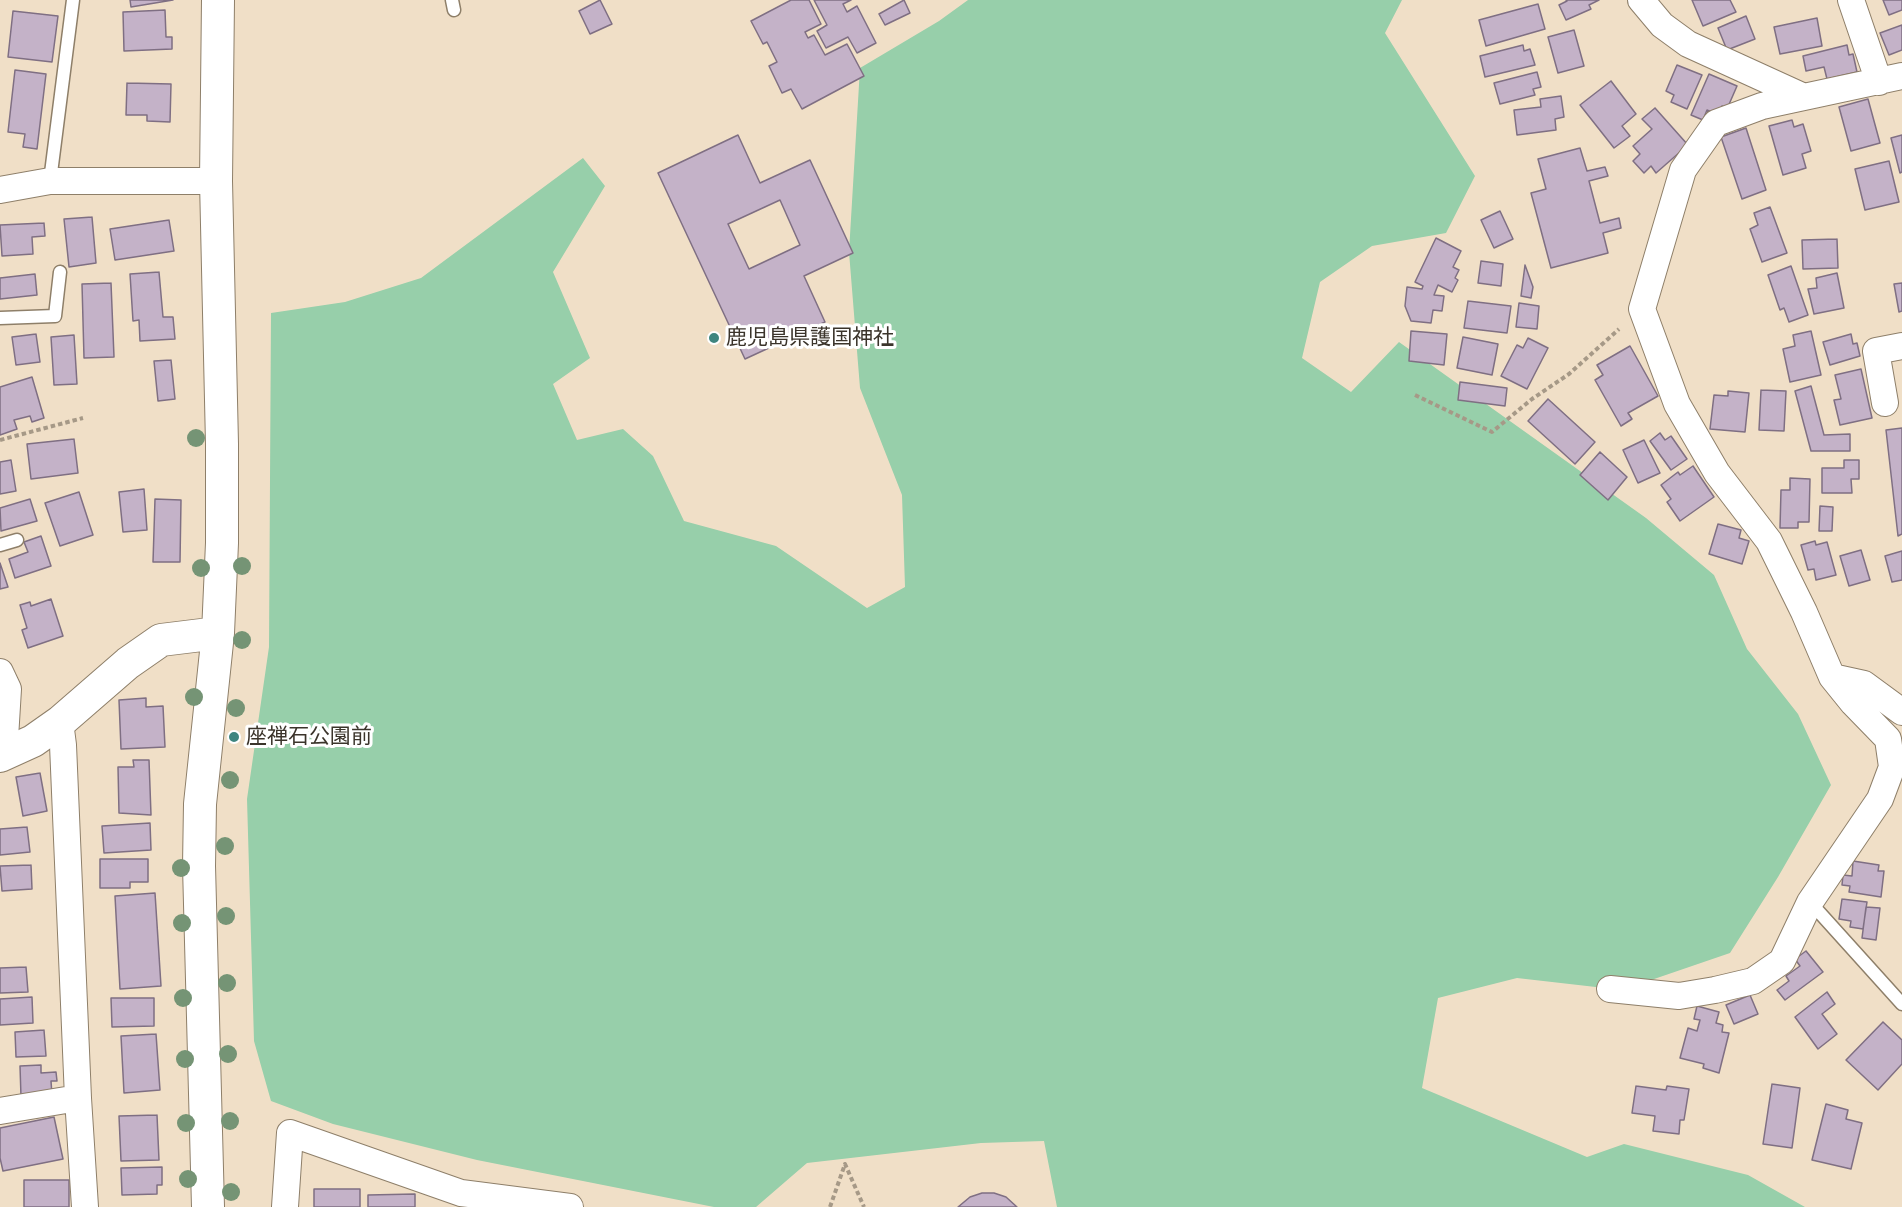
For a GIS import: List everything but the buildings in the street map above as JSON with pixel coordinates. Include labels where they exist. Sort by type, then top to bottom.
[{"type":"street","points":[[208,1207],[199,866],[200,804],[218,633],[222,543],[216,180],[218,0]]},
{"type":"street","points":[[1641,0],[1662,25],[1688,44],[1802,96]]},
{"type":"street","points":[[1610,989],[1679,996],[1753,981],[1782,961],[1810,902],[1880,799],[1892,767],[1888,739],[1832,677],[1804,612],[1769,541],[1717,472],[1677,404],[1642,309],[1683,170],[1716,123],[1762,106],[1890,79],[1851,0]]},
{"type":"street","points":[[0,189],[50,181],[216,180]]},
{"type":"street","points":[[1885,403],[1876,351],[1902,346]]},
{"type":"street","points":[[0,672],[8,688],[2,755],[33,741],[60,722],[128,663],[161,640],[218,633]]},
{"type":"street","points":[[1832,677],[1864,684],[1902,712]]},
{"type":"street","points":[[60,722],[64,757],[78,1098],[85,1207]]},
{"type":"street","points":[[0,1111],[78,1098]]},
{"type":"street","points":[[285,1207],[291,1133],[461,1192],[570,1207]]},
{"type":"lane","points":[[50,181],[74,0]]},
{"type":"lane","points":[[0,318],[55,316],[60,272]]},
{"type":"lane","points":[[0,545],[17,540]]},
{"type":"lane","points":[[1810,902],[1902,1004]]},
{"type":"path","points":[[1415,394],[1492,432],[1532,399],[1569,374],[1642,309]]},
{"type":"path","points":[[0,440],[83,418]]},
{"type":"path","points":[[830,1207],[844,1164],[864,1207]]},
{"type":"green space","points":[[968,0],[1402,0],[1385,33],[1475,176],[1446,233],[1372,246],[1320,282],[1302,358],[1351,392],[1399,342],[1646,518],[1714,575],[1747,649],[1798,714],[1831,785],[1778,877],[1730,953],[1622,990],[1517,978],[1438,998],[1422,1088],[1587,1157],[1624,1144],[1748,1175],[1805,1207],[1057,1207],[1044,1141],[981,1143],[807,1163],[756,1207],[714,1207],[477,1160],[333,1124],[271,1101],[254,1041],[247,799],[269,647],[271,313],[345,302],[421,278],[583,158],[605,186],[553,272],[590,358],[553,384],[577,440],[623,429],[653,456],[684,521],[776,546],[867,608],[905,587],[902,495],[860,388],[849,252],[860,68],[939,21]]},
{"type":"place","name":"鹿児島県護国神社","points":[[714,338]]},
{"type":"place","name":"座禅石公園前","points":[[234,737]]}]
